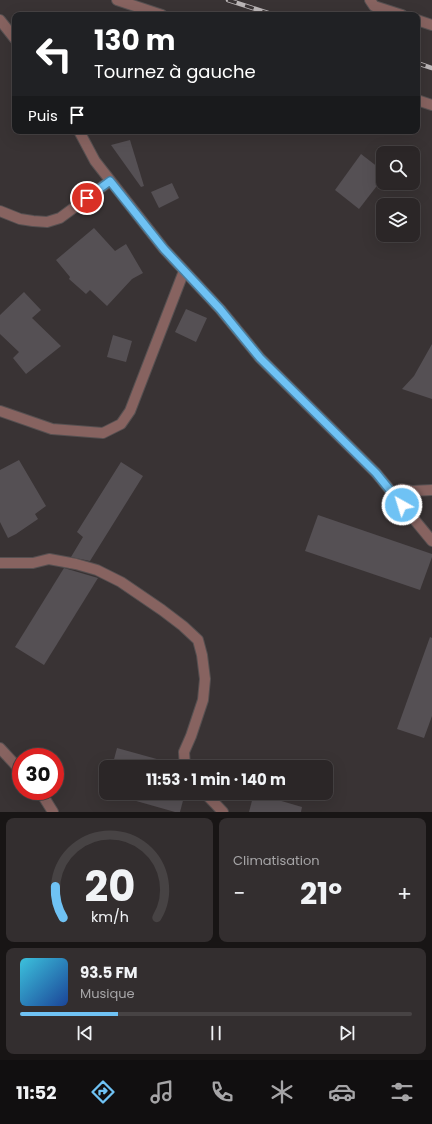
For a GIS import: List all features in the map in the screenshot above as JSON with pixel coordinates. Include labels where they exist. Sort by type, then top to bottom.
[{"type":"street","points":[[117,0],[153,12]]},
{"type":"street","points":[[370,0],[374,6],[393,12]]},
{"type":"street","points":[[0,20],[12,35]]},
{"type":"street","points":[[420,21],[432,25]]},
{"type":"street","points":[[420,101],[432,105]]},
{"type":"street","points":[[80,134],[94,161],[164,249],[220,309],[260,358],[376,473],[432,541]]},
{"type":"street","points":[[0,211],[20,219],[47,222],[60,218],[110,181]]},
{"type":"street","points":[[0,411],[46,427],[60,430],[103,433],[121,424],[130,411],[184,271]]},
{"type":"street","points":[[392,493],[401,489],[412,491],[432,490]]},
{"type":"street","points":[[0,563],[33,563],[49,559],[97,570],[121,582],[162,610],[198,640],[202,655],[205,679],[203,700],[184,752],[185,760]]},
{"type":"street","points":[[0,748],[12,761]]},
{"type":"street","points":[[46,800],[53,812]]},
{"type":"street","points":[[212,800],[223,812]]},
{"type":"building","points":[[130,140],[144,186],[141,187],[111,145]]},
{"type":"building","points":[[361,154],[376,166],[376,187],[359,209],[335,190]]},
{"type":"building","points":[[172,183],[179,198],[159,208],[151,192]]},
{"type":"building","points":[[94,228],[115,251],[126,244],[143,273],[132,279],[107,306],[90,290],[86,294],[69,279],[70,277],[56,260]]},
{"type":"building","points":[[24,292],[41,310],[32,318],[61,346],[26,374],[13,358],[19,352],[0,334],[0,315]]},
{"type":"building","points":[[186,309],[207,318],[196,342],[175,332]]},
{"type":"building","points":[[113,335],[132,341],[126,362],[107,357]]},
{"type":"building","points":[[432,344],[432,399],[402,389],[414,376]]},
{"type":"building","points":[[19,460],[46,506],[35,514],[38,519],[8,538],[0,522],[0,470]]},
{"type":"building","points":[[121,462],[143,476],[90,561],[71,557],[83,537],[77,532]]},
{"type":"building","points":[[318,515],[432,554],[420,590],[305,551]]},
{"type":"building","points":[[64,568],[98,578],[44,665],[15,647]]},
{"type":"building","points":[[430,637],[432,638],[432,716],[424,738],[397,729]]},
{"type":"building","points":[[117,748],[160,760],[114,760]]},
{"type":"building","points":[[133,800],[183,800],[180,812],[175,812]]},
{"type":"building","points":[[252,800],[278,800],[302,807],[301,812],[249,812]]},
{"type":"railway","points":[[228,0],[265,12]]},
{"type":"railway","points":[[420,64],[432,68]]},
{"type":"route","points":[[87,198],[110,181],[164,249],[220,309],[260,358],[376,473],[402,505]]}]
